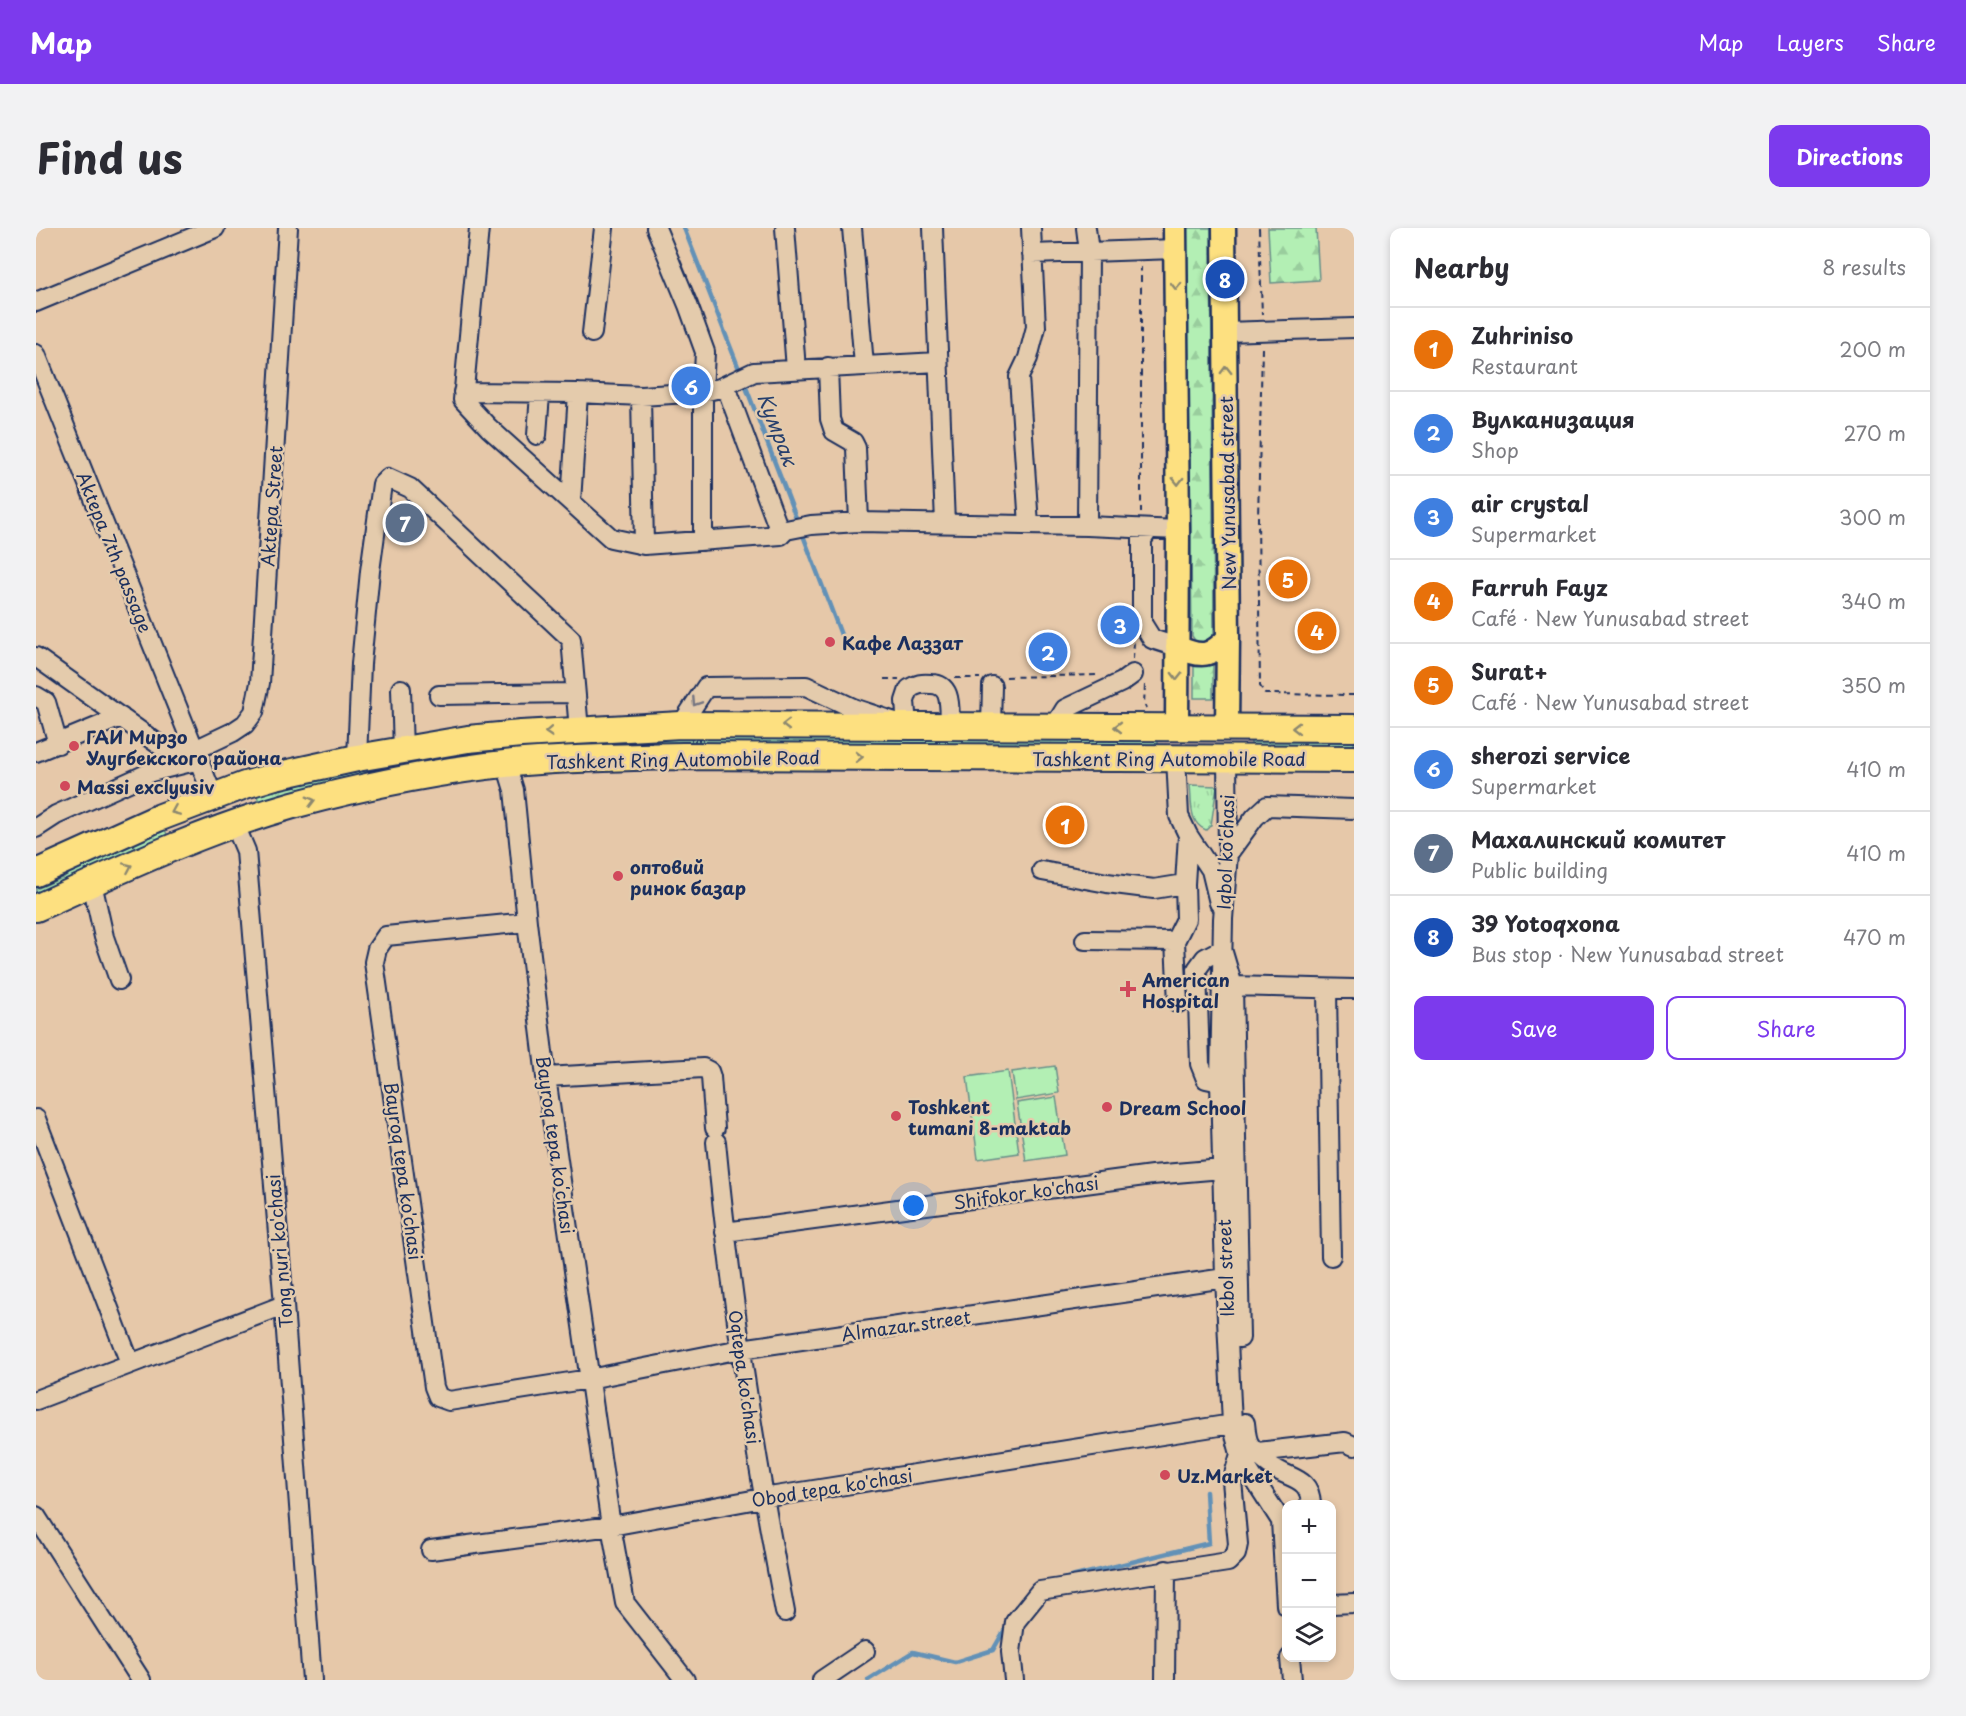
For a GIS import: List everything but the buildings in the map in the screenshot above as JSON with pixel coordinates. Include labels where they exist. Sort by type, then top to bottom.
[{"type":"highway","name":"Tashkent Ring Automobile Road","points":[[36,873],[130,830],[213,796],[275,776],[357,758],[478,738],[681,725],[1354,728]]},
{"type":"highway","points":[[1176,758],[1177,727]]},
{"type":"highway","name":"New Yunusabad street","points":[[1227,727],[1227,759]]},
{"type":"highway","name":"Tashkent Ring Automobile Road","points":[[36,908],[167,850],[291,806],[351,791],[471,768],[506,764],[576,758],[683,756],[1354,759]]},
{"type":"highway","points":[[213,796],[235,825]]},
{"type":"main road","name":"New Yunusabad street","points":[[1224,228],[1227,727]]},
{"type":"main road","points":[[1175,238],[1178,530],[1177,727]]},
{"type":"main road","points":[[1177,646],[1189,652],[1203,654],[1215,652],[1228,638]]},
{"type":"street","points":[[36,302],[215,228]]},
{"type":"street","name":"Aktepa Street","points":[[36,828],[56,814],[151,772],[197,755],[245,724],[254,712],[258,699],[288,228]]},
{"type":"street","points":[[479,228],[463,400],[489,428],[611,538],[644,545],[703,541],[784,532],[811,525],[859,522],[1178,530]]},
{"type":"street","points":[[592,333],[604,228]]},
{"type":"street","points":[[656,228],[688,305],[717,388],[703,541]]},
{"type":"street","points":[[785,228],[796,369]]},
{"type":"street","points":[[852,228],[864,365]]},
{"type":"street","points":[[933,228],[945,524]]},
{"type":"street","points":[[1029,525],[1019,377],[1028,358],[1036,327],[1031,228]]},
{"type":"street","points":[[1086,228],[1089,252],[1088,526]]},
{"type":"street","points":[[1032,254],[1141,251],[1175,238]]},
{"type":"street","points":[[1226,332],[1354,328]]},
{"type":"street","name":"Aktepa 7th passage","points":[[36,354],[213,796]]},
{"type":"street","points":[[464,392],[641,396],[717,388],[754,372],[938,362]]},
{"type":"street","points":[[828,367],[830,419],[834,431],[853,442],[856,448],[859,522]]},
{"type":"street","points":[[717,388],[728,392],[784,532]]},
{"type":"street","points":[[572,502],[578,393]]},
{"type":"street","points":[[537,435],[540,394]]},
{"type":"street","points":[[641,396],[644,545]]},
{"type":"street","points":[[357,758],[361,664],[370,571],[382,483],[388,478],[410,488],[571,639],[579,730]]},
{"type":"street","points":[[1145,528],[1142,540],[1142,623],[1152,639],[1177,646]]},
{"type":"street","points":[[36,657],[161,746],[197,755]]},
{"type":"street","points":[[1054,727],[1065,709],[1122,682],[1133,674]]},
{"type":"street","points":[[991,726],[993,680]]},
{"type":"street","points":[[681,725],[706,687],[806,686],[854,708],[908,726],[905,701],[909,689],[918,683],[939,684],[944,687],[949,696],[950,725]]},
{"type":"street","points":[[401,689],[403,750]]},
{"type":"street","points":[[439,695],[575,693]]},
{"type":"street","points":[[36,696],[46,702],[58,744]]},
{"type":"street","points":[[36,752],[121,717]]},
{"type":"street","name":"Iqbol ko'chasi","points":[[1176,758],[1179,816],[1210,870],[1222,919]]},
{"type":"street","name":"Iqbol ko'chasi","points":[[1222,919],[1228,854],[1227,759]]},
{"type":"street","name":"Bayroq tepa koʻchasi","points":[[506,764],[514,790],[546,1077],[611,1526],[625,1603],[685,1680]]},
{"type":"street","points":[[1228,854],[1255,817],[1268,806],[1354,809]]},
{"type":"street","name":"Tong nuri ko'chasi","points":[[235,825],[246,850],[284,1305],[312,1680]]},
{"type":"street","points":[[1178,1003],[1175,941],[1186,919],[1185,884],[1188,835]]},
{"type":"street","points":[[1042,871],[1154,889],[1185,884]]},
{"type":"street","points":[[92,883],[104,937],[119,980]]},
{"type":"street","name":"Ikbol street","points":[[1222,919],[1220,1082],[1225,1278],[1232,1424],[1249,1453],[1245,1465],[1281,1521],[1283,1554]]},
{"type":"street","name":"Bayroq tepa ko'chasi","points":[[527,922],[386,936],[377,949],[374,962],[434,1387],[438,1397],[449,1401],[589,1379]]},
{"type":"street","points":[[1085,940],[1175,941]]},
{"type":"street","points":[[1014,1680],[1011,1652],[1015,1622],[1040,1591],[1228,1562],[1236,1554],[1238,1544],[1233,1481],[1251,1446],[1247,1438],[1241,1396],[1233,986],[1222,949]]},
{"type":"street","points":[[1233,986],[1354,989]]},
{"type":"street","points":[[1327,989],[1331,1256]]},
{"type":"street","name":"Oqtepa ko'chasi","points":[[546,1077],[703,1068],[709,1071],[724,1232],[763,1498],[785,1612]]},
{"type":"street","points":[[36,1119],[130,1363]]},
{"type":"street","name":"Shifokor ko'chasi","points":[[724,1232],[1152,1175],[1222,1169]]},
{"type":"street","name":"Almazar street","points":[[589,1379],[741,1349],[1225,1278]]},
{"type":"street","points":[[36,1400],[284,1305]]},
{"type":"street","name":"Obod tepa ko'chasi","points":[[431,1550],[611,1526],[763,1498],[1232,1424]]},
{"type":"street","points":[[1249,1453],[1345,1442],[1354,1446]]},
{"type":"street","points":[[1249,1453],[1302,1482],[1311,1494],[1311,1500]]},
{"type":"street","points":[[36,1516],[141,1680]]},
{"type":"street","points":[[1165,1680],[1167,1570]]},
{"type":"street","points":[[1336,1604],[1354,1603]]},
{"type":"street","points":[[822,1680],[865,1651]]},
{"type":"street","points":[[1290,1662],[1292,1680]]},
{"type":"path","points":[[1259,228],[1263,330],[1257,518],[1260,686],[1265,694],[1354,695]]},
{"type":"path","points":[[1141,251],[1145,528]]},
{"type":"path","points":[[1133,674],[1134,634]]},
{"type":"path","points":[[947,678],[993,680],[1099,675]]},
{"type":"path","points":[[885,679],[900,679]]},
{"type":"green space","points":[[1187,228],[1211,228],[1214,636],[1204,643],[1196,642],[1192,636]]},
{"type":"green space","points":[[1268,228],[1316,228],[1319,280],[1271,283]]},
{"type":"green space","points":[[1194,661],[1213,661],[1213,698],[1194,698]]},
{"type":"green space","points":[[658,738],[1158,739],[1158,749],[492,757],[491,748]]},
{"type":"green space","points":[[1251,740],[1354,740],[1354,750],[1251,750]]},
{"type":"green space","points":[[441,755],[442,764],[259,804],[257,795],[349,772]]},
{"type":"green space","points":[[1190,785],[1217,786],[1211,825],[1206,830],[1200,827],[1194,817]]},
{"type":"green space","points":[[164,827],[168,837],[36,897],[36,889]]},
{"type":"green space","points":[[1055,1066],[1059,1093],[1016,1100],[1012,1072]]},
{"type":"green space","points":[[1008,1071],[1019,1153],[978,1159],[967,1077]]},
{"type":"green space","points":[[1056,1097],[1065,1155],[1026,1161],[1017,1103]]},
{"type":"waterway","name":"Кумрак","points":[[684,228],[741,374]]},
{"type":"waterway","name":"Кумрак","points":[[744,382],[798,523]]},
{"type":"waterway","name":"Кумрак","points":[[801,530],[843,640]]},
{"type":"waterway","points":[[1063,1579],[1209,1543],[1206,1492]]},
{"type":"waterway","points":[[868,1680],[913,1652],[955,1662],[993,1650],[1008,1624]]},
{"type":"place","name":"39 Yotoqxona","points":[[1225,279]]},
{"type":"place","name":"sherozi service","points":[[691,386]]},
{"type":"place","name":"Махалинский комитет","points":[[405,523]]},
{"type":"place","name":"Surat+","points":[[1288,579]]},
{"type":"place","name":"air crystal","points":[[1120,625]]},
{"type":"place","name":"Farruh Fayz","points":[[1317,631]]},
{"type":"place","name":"Кафе Лаззат","points":[[830,642]]},
{"type":"place","name":"Вулканизация","points":[[1048,652]]},
{"type":"place","name":"ГАИ Мирзо Улугбекского района","points":[[74,746]]},
{"type":"place","name":"Massi exclyusiv","points":[[65,786]]},
{"type":"place","name":"Zuhriniso","points":[[1065,825]]},
{"type":"place","name":"оптовий ринок базар","points":[[618,876]]},
{"type":"place","name":"American Hospital","points":[[1128,989]]},
{"type":"place","name":"Dream School","points":[[1107,1107]]},
{"type":"place","name":"Toshkent tumani 8-maktab","points":[[896,1116]]},
{"type":"place","name":"Uz.Market","points":[[1165,1475]]}]
